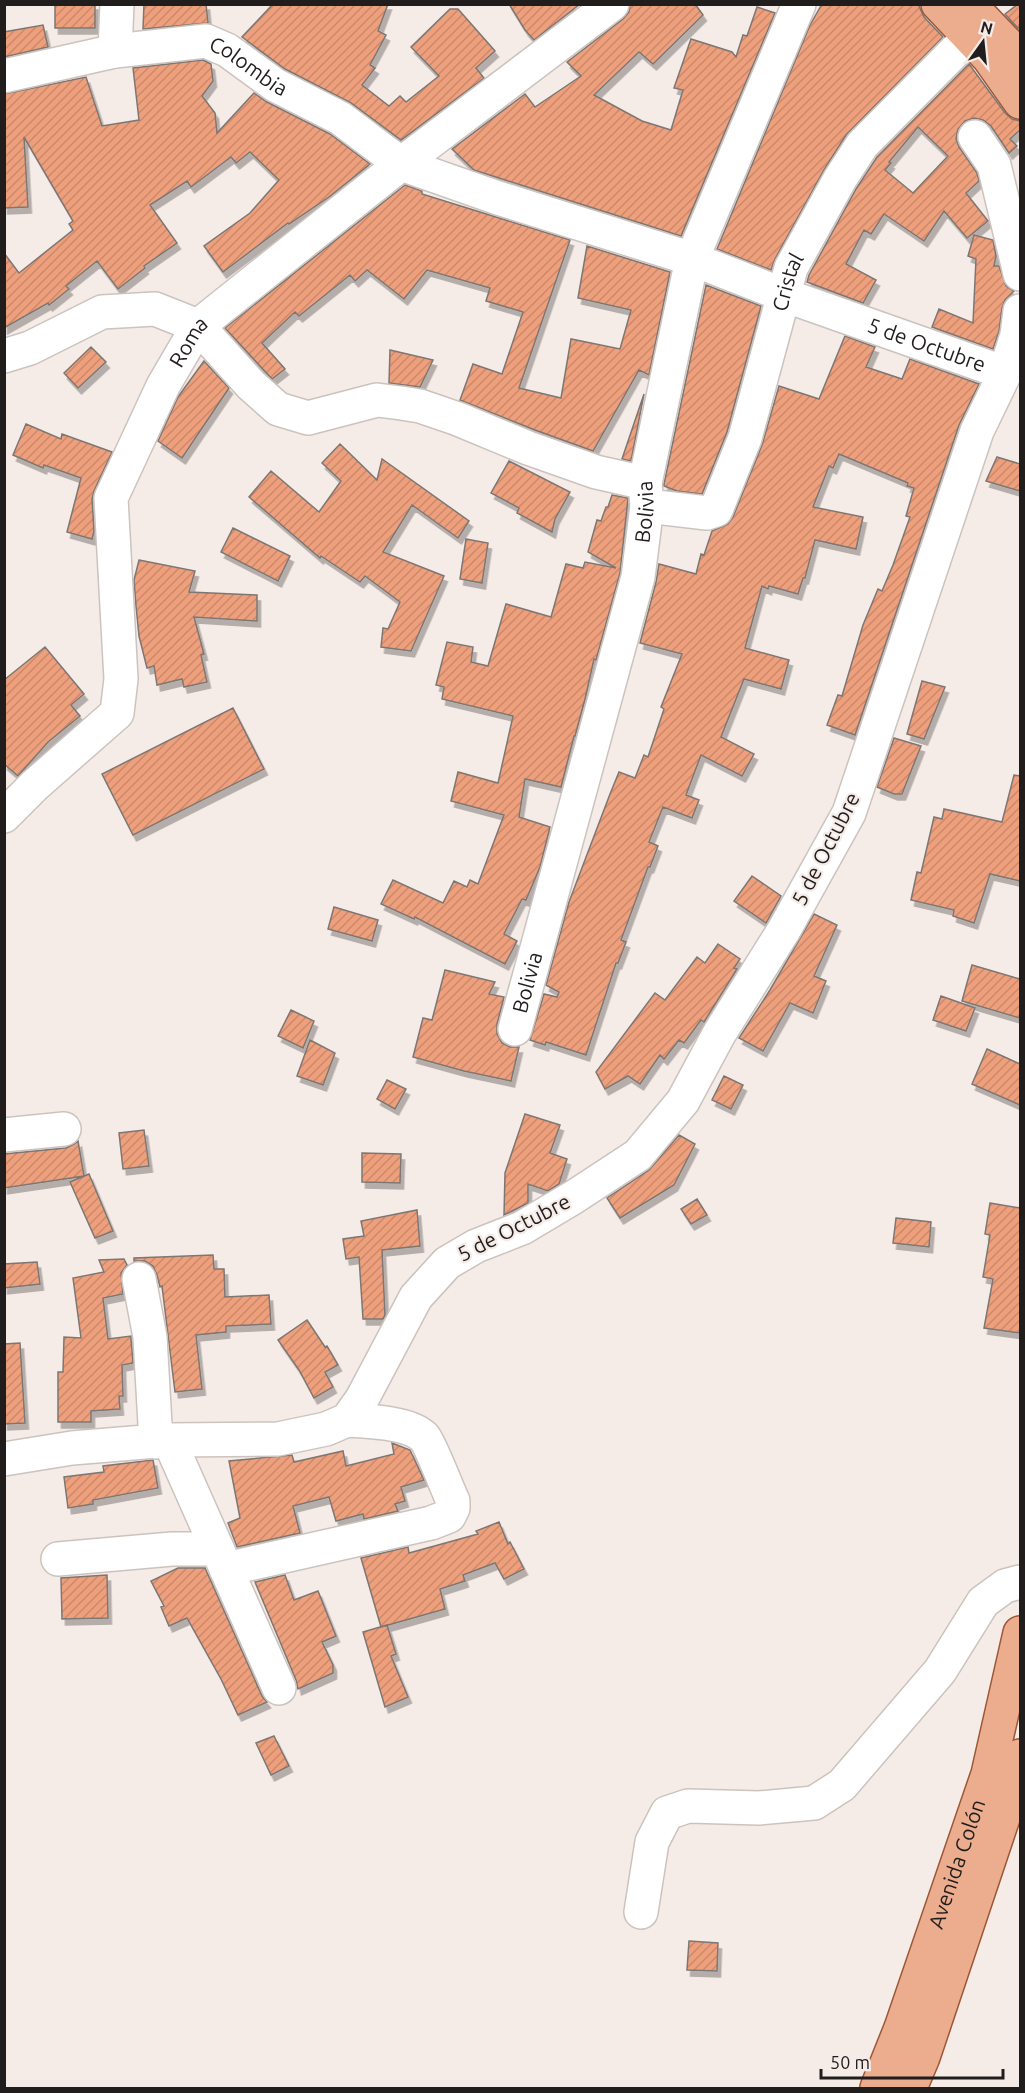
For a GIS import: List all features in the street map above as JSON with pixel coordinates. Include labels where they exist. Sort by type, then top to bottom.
[{"type":"main road","points":[[938,4],[989,58],[1020,102]]},
{"type":"main road","points":[[969,4],[1020,57]]},
{"type":"main road","name":"Avenida Colón","points":[[877,2088],[901,2028],[988,1774],[1020,1633]]},
{"type":"main road","name":"Avenida Colón","points":[[910,2088],[923,2057],[1001,1824],[1020,1756]]},
{"type":"street","points":[[115,51],[117,4]]},
{"type":"street","name":"Roma","points":[[4,816],[34,784],[117,713],[121,679],[111,498],[163,386],[198,326],[400,164],[612,4]]},
{"type":"street","name":"Bolivia","points":[[515,1029],[638,578],[646,494],[692,259],[799,4]]},
{"type":"street","name":"Cristal","points":[[646,494],[707,513],[717,510],[745,438],[791,268],[840,179],[862,145],[969,38]]},
{"type":"street","name":"Colombia","points":[[4,76],[115,51],[206,41],[227,50],[275,85],[340,118],[400,164]]},
{"type":"street","points":[[975,137],[994,165],[1020,274]]},
{"type":"street","name":"5 de Octubre","points":[[347,1420],[362,1400],[416,1297],[447,1263],[476,1246],[522,1228],[638,1155],[683,1101],[719,1034],[784,930],[849,813],[978,431],[1005,373],[784,295],[692,259],[498,198],[400,164]]},
{"type":"street","points":[[4,356],[30,348],[102,312],[155,309],[198,326],[251,385],[278,409],[308,418],[377,400],[420,406],[528,448],[596,471],[646,494]]},
{"type":"street","points":[[1005,373],[1017,335],[1020,310]]},
{"type":"street","points":[[4,1135],[64,1129]]},
{"type":"street","points":[[139,1278],[150,1337],[162,1441],[222,1559],[279,1688]]},
{"type":"street","points":[[4,1458],[72,1448],[162,1441],[278,1439],[326,1429],[347,1420],[376,1422],[402,1426],[424,1437],[453,1502],[449,1516],[431,1523],[222,1559],[172,1549],[58,1559]]},
{"type":"street","points":[[641,1912],[652,1842],[666,1813],[688,1806],[759,1808],[814,1803],[833,1791],[842,1785],[940,1671],[983,1602],[1005,1586],[1020,1582]]},
{"type":"building","points":[[55,4],[95,4],[95,28],[55,28]]},
{"type":"building","points":[[144,4],[206,4],[208,23],[143,29]]},
{"type":"building","points":[[273,4],[388,4],[378,31],[386,35],[370,65],[375,68],[362,85],[389,106],[400,96],[406,102],[439,76],[411,47],[450,9],[458,9],[495,51],[476,68],[484,78],[401,140],[351,103],[285,69],[242,37]]},
{"type":"building","points":[[509,4],[580,4],[534,40]]},
{"type":"building","points":[[630,4],[695,4],[703,15],[653,64],[639,52],[594,95],[642,121],[671,130],[683,90],[674,88],[691,39],[732,52],[736,57],[743,35],[747,36],[757,7],[775,13],[681,236],[474,170],[452,149],[525,94],[535,107],[581,76],[567,62],[623,19],[629,12]]},
{"type":"building","points":[[822,4],[918,4],[924,17],[943,37],[846,135],[824,170],[771,270],[717,249],[810,25]]},
{"type":"building","points":[[1020,4],[1020,27],[1018,28],[1005,14]]},
{"type":"building","points":[[43,25],[48,47],[4,57],[4,32]]},
{"type":"building","points":[[203,60],[211,64],[213,81],[202,96],[215,113],[217,133],[254,93],[330,134],[370,164],[329,197],[288,223],[223,272],[204,246],[250,213],[279,180],[250,152],[236,163],[231,157],[191,187],[187,181],[150,205],[177,243],[144,266],[145,268],[118,289],[97,261],[66,286],[69,289],[49,305],[48,303],[4,328],[4,253],[19,273],[73,230],[69,224],[73,221],[24,137],[28,207],[4,208],[4,94],[86,77],[102,126],[139,120],[133,68]]},
{"type":"building","points":[[969,64],[1005,113],[1012,119],[1020,121],[1020,130],[1010,139],[1017,146],[1009,153],[991,126],[983,120],[974,118],[965,121],[958,129],[956,139],[959,147],[977,173],[979,181],[966,193],[988,221],[967,238],[944,211],[924,241],[884,214],[871,234],[864,230],[846,264],[876,280],[863,303],[807,282],[856,189],[877,157]],"holes":[[[918,127],[948,156],[913,193],[885,170]]]},
{"type":"building","points":[[405,185],[422,191],[422,194],[570,240],[519,388],[561,398],[571,339],[620,349],[631,310],[578,298],[587,246],[670,272],[649,375],[639,370],[593,451],[460,400],[473,364],[502,374],[523,312],[486,301],[490,288],[427,270],[404,299],[367,270],[355,281],[350,275],[299,316],[295,312],[262,343],[285,369],[272,379],[225,328]]},
{"type":"building","points":[[974,235],[993,240],[996,256],[994,266],[999,266],[1006,286],[1014,291],[1005,300],[1002,308],[999,331],[993,349],[932,327],[939,309],[973,323],[976,259],[968,256]]},
{"type":"building","points":[[706,285],[761,306],[727,432],[702,494],[677,491],[664,484]]},
{"type":"building","points":[[845,336],[875,347],[866,367],[902,379],[910,359],[979,384],[959,425],[855,735],[827,725],[838,695],[842,696],[863,625],[878,589],[882,591],[893,565],[910,517],[906,516],[914,488],[907,486],[908,483],[839,454],[833,468],[829,466],[813,507],[863,517],[856,549],[815,540],[805,578],[803,578],[798,594],[762,586],[745,648],[789,660],[781,689],[744,679],[721,737],[754,754],[742,776],[701,755],[686,795],[699,800],[692,818],[663,807],[649,842],[658,846],[621,940],[626,942],[618,963],[616,963],[586,1055],[546,1042],[545,1045],[530,1040],[544,994],[557,997],[559,992],[546,985],[569,902],[610,794],[619,772],[635,778],[644,755],[648,757],[664,709],[661,707],[682,654],[640,643],[659,564],[696,574],[701,554],[704,555],[712,531],[728,524],[733,517],[762,445],[779,386],[819,399]]},
{"type":"building","points":[[91,347],[106,362],[78,388],[64,373]]},
{"type":"building","points":[[390,350],[433,360],[420,387],[389,383]]},
{"type":"building","points":[[204,361],[229,388],[182,458],[158,441],[178,397]]},
{"type":"building","points":[[644,394],[631,461],[622,459]]},
{"type":"building","points":[[26,424],[61,439],[62,434],[112,452],[92,499],[94,531],[92,539],[67,532],[81,478],[44,465],[43,468],[13,455]]},
{"type":"building","points":[[340,444],[377,480],[382,459],[469,521],[458,538],[412,505],[383,552],[444,576],[411,651],[381,647],[383,628],[388,629],[400,602],[365,576],[360,582],[321,556],[320,558],[249,497],[271,471],[319,512],[341,481],[322,463]]},
{"type":"building","points":[[997,457],[1020,464],[1020,491],[986,481]]},
{"type":"building","points":[[509,461],[570,492],[555,519],[552,532],[517,513],[519,508],[491,493]]},
{"type":"building","points":[[612,495],[628,498],[620,573],[596,660],[594,659],[561,787],[525,779],[519,817],[550,827],[540,867],[526,900],[522,899],[504,934],[517,941],[505,964],[415,917],[414,919],[381,904],[393,880],[443,903],[454,881],[467,887],[470,880],[478,884],[504,815],[451,801],[458,772],[498,783],[513,716],[442,699],[444,687],[436,685],[447,642],[473,647],[471,662],[488,666],[506,604],[551,617],[566,564],[583,568],[585,562],[616,568],[588,552],[597,520],[601,521]]},
{"type":"building","points":[[233,528],[290,556],[278,581],[221,552]]},
{"type":"building","points":[[466,539],[488,543],[482,583],[460,579]]},
{"type":"building","points":[[139,560],[195,571],[189,592],[257,595],[257,621],[194,617],[204,654],[201,655],[207,682],[184,687],[182,679],[157,685],[154,666],[147,668],[139,636],[134,580]]},
{"type":"building","points":[[45,647],[84,694],[71,705],[80,716],[48,742],[18,776],[4,764],[4,680]]},
{"type":"building","points":[[922,681],[945,687],[924,739],[907,734]]},
{"type":"building","points":[[233,708],[264,769],[133,835],[102,774]]},
{"type":"building","points":[[894,738],[921,746],[902,794],[894,794],[877,787]]},
{"type":"building","points":[[1014,775],[1020,776],[1020,881],[990,874],[974,923],[953,916],[954,910],[911,900],[917,872],[921,873],[934,817],[942,819],[944,809],[1002,822]]},
{"type":"building","points":[[752,876],[781,896],[766,923],[734,901]]},
{"type":"building","points":[[334,907],[378,920],[372,941],[328,929]]},
{"type":"building","points":[[814,914],[837,925],[814,976],[826,981],[813,1013],[790,1003],[763,1051],[739,1038]]},
{"type":"building","points":[[718,944],[740,959],[734,968],[737,969],[704,1022],[701,1020],[684,1043],[679,1040],[664,1059],[660,1055],[640,1084],[628,1076],[605,1089],[596,1072],[655,993],[665,1000],[697,957],[705,963]]},
{"type":"building","points":[[972,965],[1020,979],[1020,1018],[962,1001]]},
{"type":"building","points":[[445,970],[495,982],[489,994],[504,997],[497,1024],[497,1034],[502,1043],[510,1047],[519,1047],[511,1081],[413,1057],[423,1018],[432,1020]]},
{"type":"building","points":[[941,996],[975,1008],[966,1031],[933,1020]]},
{"type":"building","points":[[291,1010],[314,1021],[303,1048],[278,1036]]},
{"type":"building","points":[[310,1040],[335,1053],[323,1085],[297,1076]]},
{"type":"building","points":[[987,1049],[1020,1064],[1020,1105],[972,1084]]},
{"type":"building","points":[[724,1076],[743,1085],[731,1109],[712,1100]]},
{"type":"building","points":[[387,1080],[406,1089],[395,1109],[377,1099]]},
{"type":"building","points":[[525,1114],[560,1125],[550,1153],[567,1159],[559,1184],[548,1191],[528,1184],[528,1203],[504,1215],[505,1173]]},
{"type":"building","points":[[144,1130],[149,1166],[123,1169],[119,1133]]},
{"type":"building","points":[[679,1135],[695,1144],[674,1185],[620,1218],[607,1198],[649,1170]]},
{"type":"building","points":[[78,1141],[84,1176],[4,1188],[4,1154],[66,1148]]},
{"type":"building","points":[[362,1153],[401,1154],[400,1183],[362,1182]]},
{"type":"building","points":[[89,1174],[113,1231],[95,1238],[70,1182]]},
{"type":"building","points":[[697,1199],[707,1215],[691,1224],[681,1209]]},
{"type":"building","points":[[990,1203],[1020,1208],[1020,1333],[984,1328],[993,1279],[983,1277],[990,1235],[985,1234]]},
{"type":"building","points":[[417,1210],[420,1246],[382,1250],[385,1315],[383,1319],[363,1319],[359,1257],[346,1259],[343,1239],[364,1236],[361,1221]]},
{"type":"building","points":[[896,1218],[931,1222],[929,1247],[893,1243]]},
{"type":"building","points":[[213,1255],[214,1269],[224,1269],[225,1297],[269,1295],[271,1324],[226,1326],[226,1332],[196,1335],[202,1389],[175,1392],[162,1286],[160,1287],[153,1266],[145,1261],[134,1261],[134,1258]]},
{"type":"building","points":[[124,1259],[127,1265],[121,1273],[123,1294],[103,1298],[108,1339],[131,1336],[133,1363],[122,1365],[123,1396],[119,1396],[120,1409],[91,1411],[91,1422],[58,1422],[58,1372],[63,1372],[64,1337],[81,1338],[73,1278],[104,1272],[99,1260]]},
{"type":"building","points":[[37,1262],[40,1284],[4,1288],[4,1264]]},
{"type":"building","points":[[307,1320],[338,1365],[325,1372],[333,1387],[314,1398],[299,1370],[278,1340]]},
{"type":"building","points":[[20,1343],[25,1423],[4,1424],[4,1344]]},
{"type":"building","points":[[392,1443],[410,1450],[424,1480],[401,1487],[405,1501],[395,1504],[398,1511],[364,1519],[363,1514],[336,1521],[329,1497],[293,1506],[300,1533],[237,1547],[228,1523],[240,1518],[229,1461],[292,1455],[294,1462],[343,1451],[346,1466],[394,1454]]},
{"type":"building","points":[[153,1460],[158,1488],[93,1500],[93,1504],[68,1508],[64,1477],[104,1472],[103,1466]]},
{"type":"building","points":[[499,1522],[508,1544],[510,1542],[524,1569],[504,1579],[495,1563],[463,1575],[465,1581],[440,1589],[445,1609],[381,1627],[361,1558],[408,1547],[409,1553],[478,1534],[476,1531]]},
{"type":"building","points":[[178,1568],[205,1568],[262,1696],[267,1702],[238,1715],[187,1618],[169,1626],[161,1607],[164,1606],[151,1581]]},
{"type":"building","points":[[107,1575],[108,1618],[62,1619],[61,1578]]},
{"type":"building","points":[[285,1575],[294,1600],[318,1591],[336,1636],[322,1642],[333,1665],[333,1673],[298,1689],[255,1582]]},
{"type":"building","points":[[387,1625],[396,1654],[391,1656],[408,1697],[385,1707],[363,1632]]},
{"type":"building","points":[[274,1736],[289,1766],[271,1775],[256,1743]]},
{"type":"building","points":[[689,1941],[718,1943],[717,1971],[687,1970]]}]
